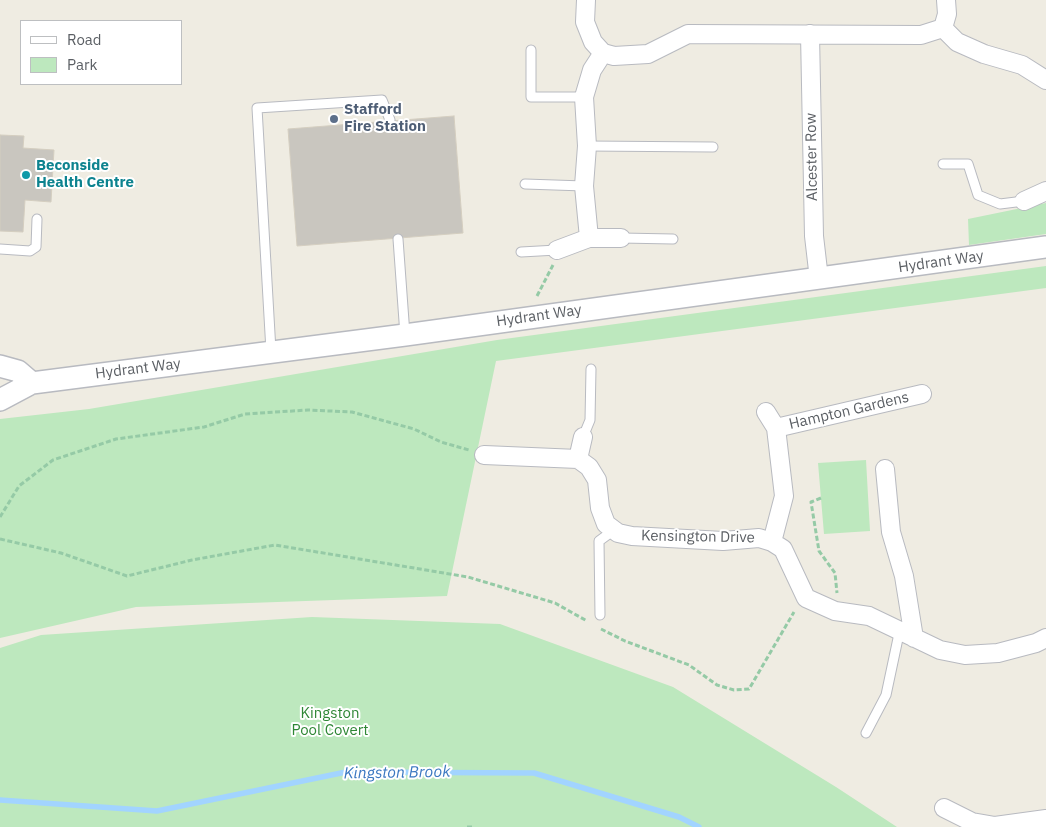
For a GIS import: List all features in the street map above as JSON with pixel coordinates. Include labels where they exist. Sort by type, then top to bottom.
[{"type":"street","points":[[586,0],[585,22],[593,42],[603,53],[614,56],[648,54],[688,34],[921,35],[943,28]]},
{"type":"street","points":[[943,28],[947,14],[946,0]]},
{"type":"street","points":[[943,28],[957,42],[984,54],[1022,65],[1046,80]]},
{"type":"street","name":"Alcester Row","points":[[810,34],[814,236],[819,279]]},
{"type":"street","points":[[589,238],[584,186],[587,146],[584,97],[592,70],[603,53]]},
{"type":"street","points":[[1024,201],[1046,191]]},
{"type":"street","points":[[560,249],[589,238],[621,238]]},
{"type":"street","name":"Hydrant Way","points":[[0,400],[32,383],[406,335],[1046,247]]},
{"type":"street","points":[[0,366],[18,371],[32,383]]},
{"type":"street","name":"Hampton Gardens","points":[[776,428],[922,394]]},
{"type":"street","name":"Hampton Gardens","points":[[766,412],[776,428],[784,496],[772,542]]},
{"type":"street","points":[[578,459],[583,437]]},
{"type":"street","points":[[484,455],[578,459],[589,467],[597,480],[600,508],[606,524],[614,530]]},
{"type":"street","points":[[885,469],[890,532],[904,576],[907,634]]},
{"type":"street","name":"Kensington Drive","points":[[614,530],[618,533],[632,536],[723,541],[759,538],[772,542],[783,549],[806,598]]},
{"type":"street","points":[[806,598],[835,611],[869,616],[940,650],[965,655],[998,653],[1036,643],[1046,638]]},
{"type":"street","points":[[944,808],[972,822],[995,826],[1046,819]]},
{"type":"lane","points":[[531,50],[531,96],[584,97]]},
{"type":"lane","points":[[271,352],[257,108],[382,100],[390,120]]},
{"type":"lane","points":[[587,146],[713,146]]},
{"type":"lane","points":[[943,164],[968,164],[978,195],[1000,204],[1024,201]]},
{"type":"lane","points":[[525,184],[584,186]]},
{"type":"lane","points":[[0,249],[30,251],[36,247],[37,220]]},
{"type":"lane","points":[[621,238],[673,239]]},
{"type":"lane","points":[[398,239],[406,335]]},
{"type":"lane","points":[[522,252],[560,249]]},
{"type":"lane","points":[[583,437],[590,420],[591,370]]},
{"type":"lane","points":[[600,615],[599,541],[614,530]]},
{"type":"lane","points":[[866,733],[886,695],[907,634]]},
{"type":"path","points":[[537,296],[560,249]]},
{"type":"path","points":[[0,517],[19,486],[53,460],[116,438],[204,427],[245,414],[308,410],[352,412],[414,429],[441,442],[484,455]]},
{"type":"path","points":[[821,498],[811,502],[819,552],[835,573],[838,599],[835,611]]},
{"type":"path","points":[[0,539],[61,553],[127,576],[192,560],[275,546],[468,577],[516,594],[555,603],[610,634],[689,665],[717,685],[734,690],[749,689],[790,617],[806,598]]},
{"type":"path","points":[[467,827],[472,827]]},
{"type":"green space","points":[[1046,203],[1046,234],[969,245],[968,219]]},
{"type":"green space","points":[[1046,266],[1046,288],[496,361],[447,596],[136,607],[0,638],[0,419],[89,409],[497,340]]},
{"type":"green space","points":[[866,460],[870,531],[824,534],[818,463]]},
{"type":"green space","name":"Kingston Pool Covert","points":[[312,617],[500,624],[673,687],[836,787],[897,827],[0,827],[0,648],[41,635]]},
{"type":"building","points":[[454,116],[463,233],[297,246],[288,129]]},
{"type":"building","name":"Beconside Health Centre","points":[[0,135],[24,136],[23,148],[54,150],[51,202],[25,200],[23,232],[0,231]]},
{"type":"waterway","name":"Kingston Brook","points":[[0,800],[157,811],[346,772],[534,773],[679,817],[699,827]]},
{"type":"place","name":"Stafford Fire Station","points":[[334,119]]},
{"type":"place","name":"Beconside Health Centre","points":[[26,175]]}]
